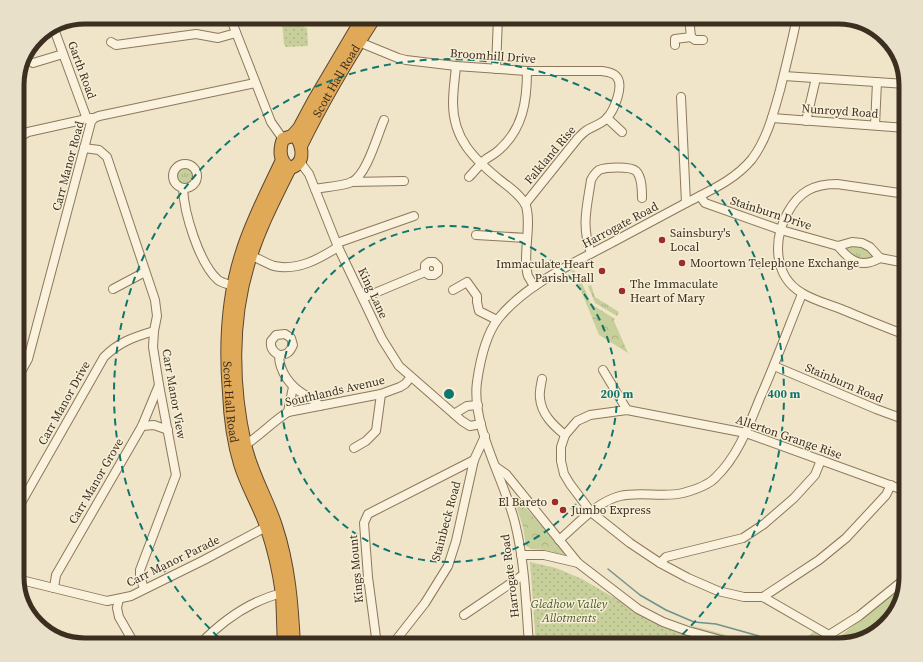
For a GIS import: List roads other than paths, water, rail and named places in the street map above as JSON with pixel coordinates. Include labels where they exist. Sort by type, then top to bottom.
[{"type":"highway","name":"Scott Hall Road","points":[[288,137],[299,128],[359,24]]},
{"type":"highway","name":"Scott Hall Road","points":[[301,146],[321,106],[371,24]]},
{"type":"highway","points":[[288,137],[297,138],[301,146],[302,155],[290,163],[280,152],[288,137]]},
{"type":"highway","name":"Scott Hall Road","points":[[290,163],[252,224],[237,315],[235,342],[239,406],[245,445],[255,477],[281,542],[292,609],[294,638]]},
{"type":"highway","name":"Scott Hall Road","points":[[246,254],[233,286],[228,312],[226,342],[228,391],[234,442],[247,483],[266,526],[277,568],[282,593],[284,638]]},
{"type":"street","points":[[233,24],[271,122],[288,137]]},
{"type":"street","points":[[496,69],[498,24]]},
{"type":"street","points":[[690,24],[691,37]]},
{"type":"street","name":"Harrogate Road","points":[[528,638],[522,555],[515,521],[481,424],[478,405],[477,383],[485,344],[491,330],[497,320],[510,305],[535,286],[591,253],[700,196],[732,178],[744,169],[762,144],[772,118],[796,24]]},
{"type":"street","name":"Garth Road","points":[[55,32],[90,119]]},
{"type":"street","points":[[111,42],[116,45],[196,34],[218,38],[236,33]]},
{"type":"street","points":[[675,45],[675,39],[691,37],[695,40],[703,40]]},
{"type":"street","name":"Broomhill Drive","points":[[359,42],[398,58],[456,66],[527,71],[611,72],[616,76],[620,86]]},
{"type":"street","points":[[33,63],[64,54]]},
{"type":"street","points":[[456,66],[453,104],[455,119],[462,140],[470,153],[480,164],[509,187],[525,204],[527,214],[528,275],[535,286]]},
{"type":"street","points":[[469,177],[480,164],[498,151],[516,130],[525,106],[527,71]]},
{"type":"street","points":[[784,76],[899,84]]},
{"type":"street","points":[[806,121],[816,78]]},
{"type":"street","points":[[874,125],[877,82]]},
{"type":"street","name":"Carr Manor Road","points":[[24,366],[28,359],[91,122],[90,119],[255,83]]},
{"type":"street","name":"Falkland Rise","points":[[525,204],[578,138],[587,130],[607,118],[616,103],[620,86]]},
{"type":"street","points":[[681,97],[686,203]]},
{"type":"street","points":[[607,118],[622,132]]},
{"type":"street","name":"Nunroyd Road","points":[[772,118],[899,127]]},
{"type":"street","points":[[24,135],[28,132],[90,119]]},
{"type":"street","points":[[351,182],[357,178],[362,171],[384,120]]},
{"type":"street","name":"Carr Manor View","points":[[84,148],[99,150],[107,157],[155,300],[157,316],[153,347],[176,475],[140,570],[140,576],[144,589]]},
{"type":"street","name":"King Lane","points":[[290,163],[309,174],[338,245],[382,339],[399,366],[462,421],[470,426],[481,424]]},
{"type":"street","points":[[591,253],[586,240],[585,228],[591,180],[594,174],[599,170],[606,168],[631,169],[636,171],[641,184],[642,198]]},
{"type":"street","points":[[316,189],[351,182],[404,181]]},
{"type":"street","points":[[899,193],[837,184],[816,186],[806,190],[795,200],[787,214],[778,238],[777,252],[781,269],[787,280],[802,294],[899,332]]},
{"type":"street","points":[[183,188],[184,200],[196,244],[205,261],[219,280],[233,286]]},
{"type":"street","name":"Stainburn Drive","points":[[700,196],[705,203],[781,230],[838,246],[852,242],[862,243],[870,247],[880,258]]},
{"type":"street","points":[[246,254],[272,265],[294,267],[318,260],[338,245],[414,216]]},
{"type":"street","points":[[476,235],[527,238]]},
{"type":"street","points":[[838,246],[847,258],[856,262],[873,262],[880,258],[899,262]]},
{"type":"street","points":[[113,289],[145,272]]},
{"type":"street","points":[[363,298],[425,272]]},
{"type":"street","points":[[453,290],[468,282],[477,296],[479,311],[497,320]]},
{"type":"street","points":[[559,540],[591,512],[607,501],[620,496],[683,493],[715,479],[727,465],[746,433],[802,294]]},
{"type":"street","name":"Carr Manor Drive","points":[[24,498],[104,357],[111,350],[131,338],[154,331]]},
{"type":"street","points":[[279,355],[280,366],[293,386],[317,402],[320,406]]},
{"type":"street","name":"Stainburn Road","points":[[774,366],[876,410],[899,418]]},
{"type":"street","points":[[603,370],[627,410]]},
{"type":"street","name":"Southlands Avenue","points":[[245,445],[256,438],[275,420],[288,412],[382,394],[400,387],[412,377]]},
{"type":"street","points":[[542,379],[540,398],[542,408],[554,426],[565,435],[561,447],[561,461],[564,474],[591,512],[630,543],[660,563],[688,578],[718,591],[744,597],[763,597],[829,635]]},
{"type":"street","name":"Carr Manor Grove","points":[[54,588],[56,575],[142,426],[159,385]]},
{"type":"street","points":[[288,412],[293,386]]},
{"type":"street","points":[[354,448],[366,442],[376,431],[382,394]]},
{"type":"street","points":[[454,414],[467,406],[478,405]]},
{"type":"street","name":"Allerton Grange Rise","points":[[565,435],[577,421],[590,415],[627,410],[746,433],[899,488]]},
{"type":"street","points":[[142,426],[154,425],[168,430]]},
{"type":"street","name":"Stainbeck Road","points":[[398,638],[425,603],[448,566],[456,541],[474,460],[485,436]]},
{"type":"street","name":"Kings Mount","points":[[376,638],[368,577],[364,523],[368,514],[474,460]]},
{"type":"street","points":[[660,563],[666,557],[743,538],[759,528],[794,498],[815,475],[821,460]]},
{"type":"street","points":[[496,468],[506,474],[578,564],[638,609],[663,622],[714,638]]},
{"type":"street","points":[[763,597],[819,560],[846,538],[886,495],[891,485]]},
{"type":"street","points":[[506,497],[515,495],[524,497]]},
{"type":"street","name":"Carr Manor Parade","points":[[24,581],[108,601],[119,599],[131,596],[204,560],[266,526]]},
{"type":"street","points":[[522,555],[544,555],[578,564]]},
{"type":"street","points":[[464,615],[523,575]]},
{"type":"street","points":[[828,638],[829,635],[859,616],[898,584]]},
{"type":"street","points":[[205,638],[211,632],[249,606],[265,598],[282,593]]},
{"type":"street","points":[[119,599],[117,608],[119,617],[130,638]]},
{"type":"waterway","points":[[608,569],[640,595],[666,610],[694,622],[716,624],[759,636]]},
{"type":"place","name":"Sainsbury's Local","points":[[662,240]]},
{"type":"place","name":"Moortown Telephone Exchange","points":[[682,263]]},
{"type":"place","name":"Immaculate Heart Parish Hall","points":[[602,271]]},
{"type":"place","name":"The Immaculate Heart of Mary","points":[[622,291]]},
{"type":"place","name":"El Bareto","points":[[555,502]]},
{"type":"place","name":"Jumbo Express","points":[[563,510]]},
{"type":"park label","name":"Gledhow Valley Allotments","points":[[569,611]]}]
